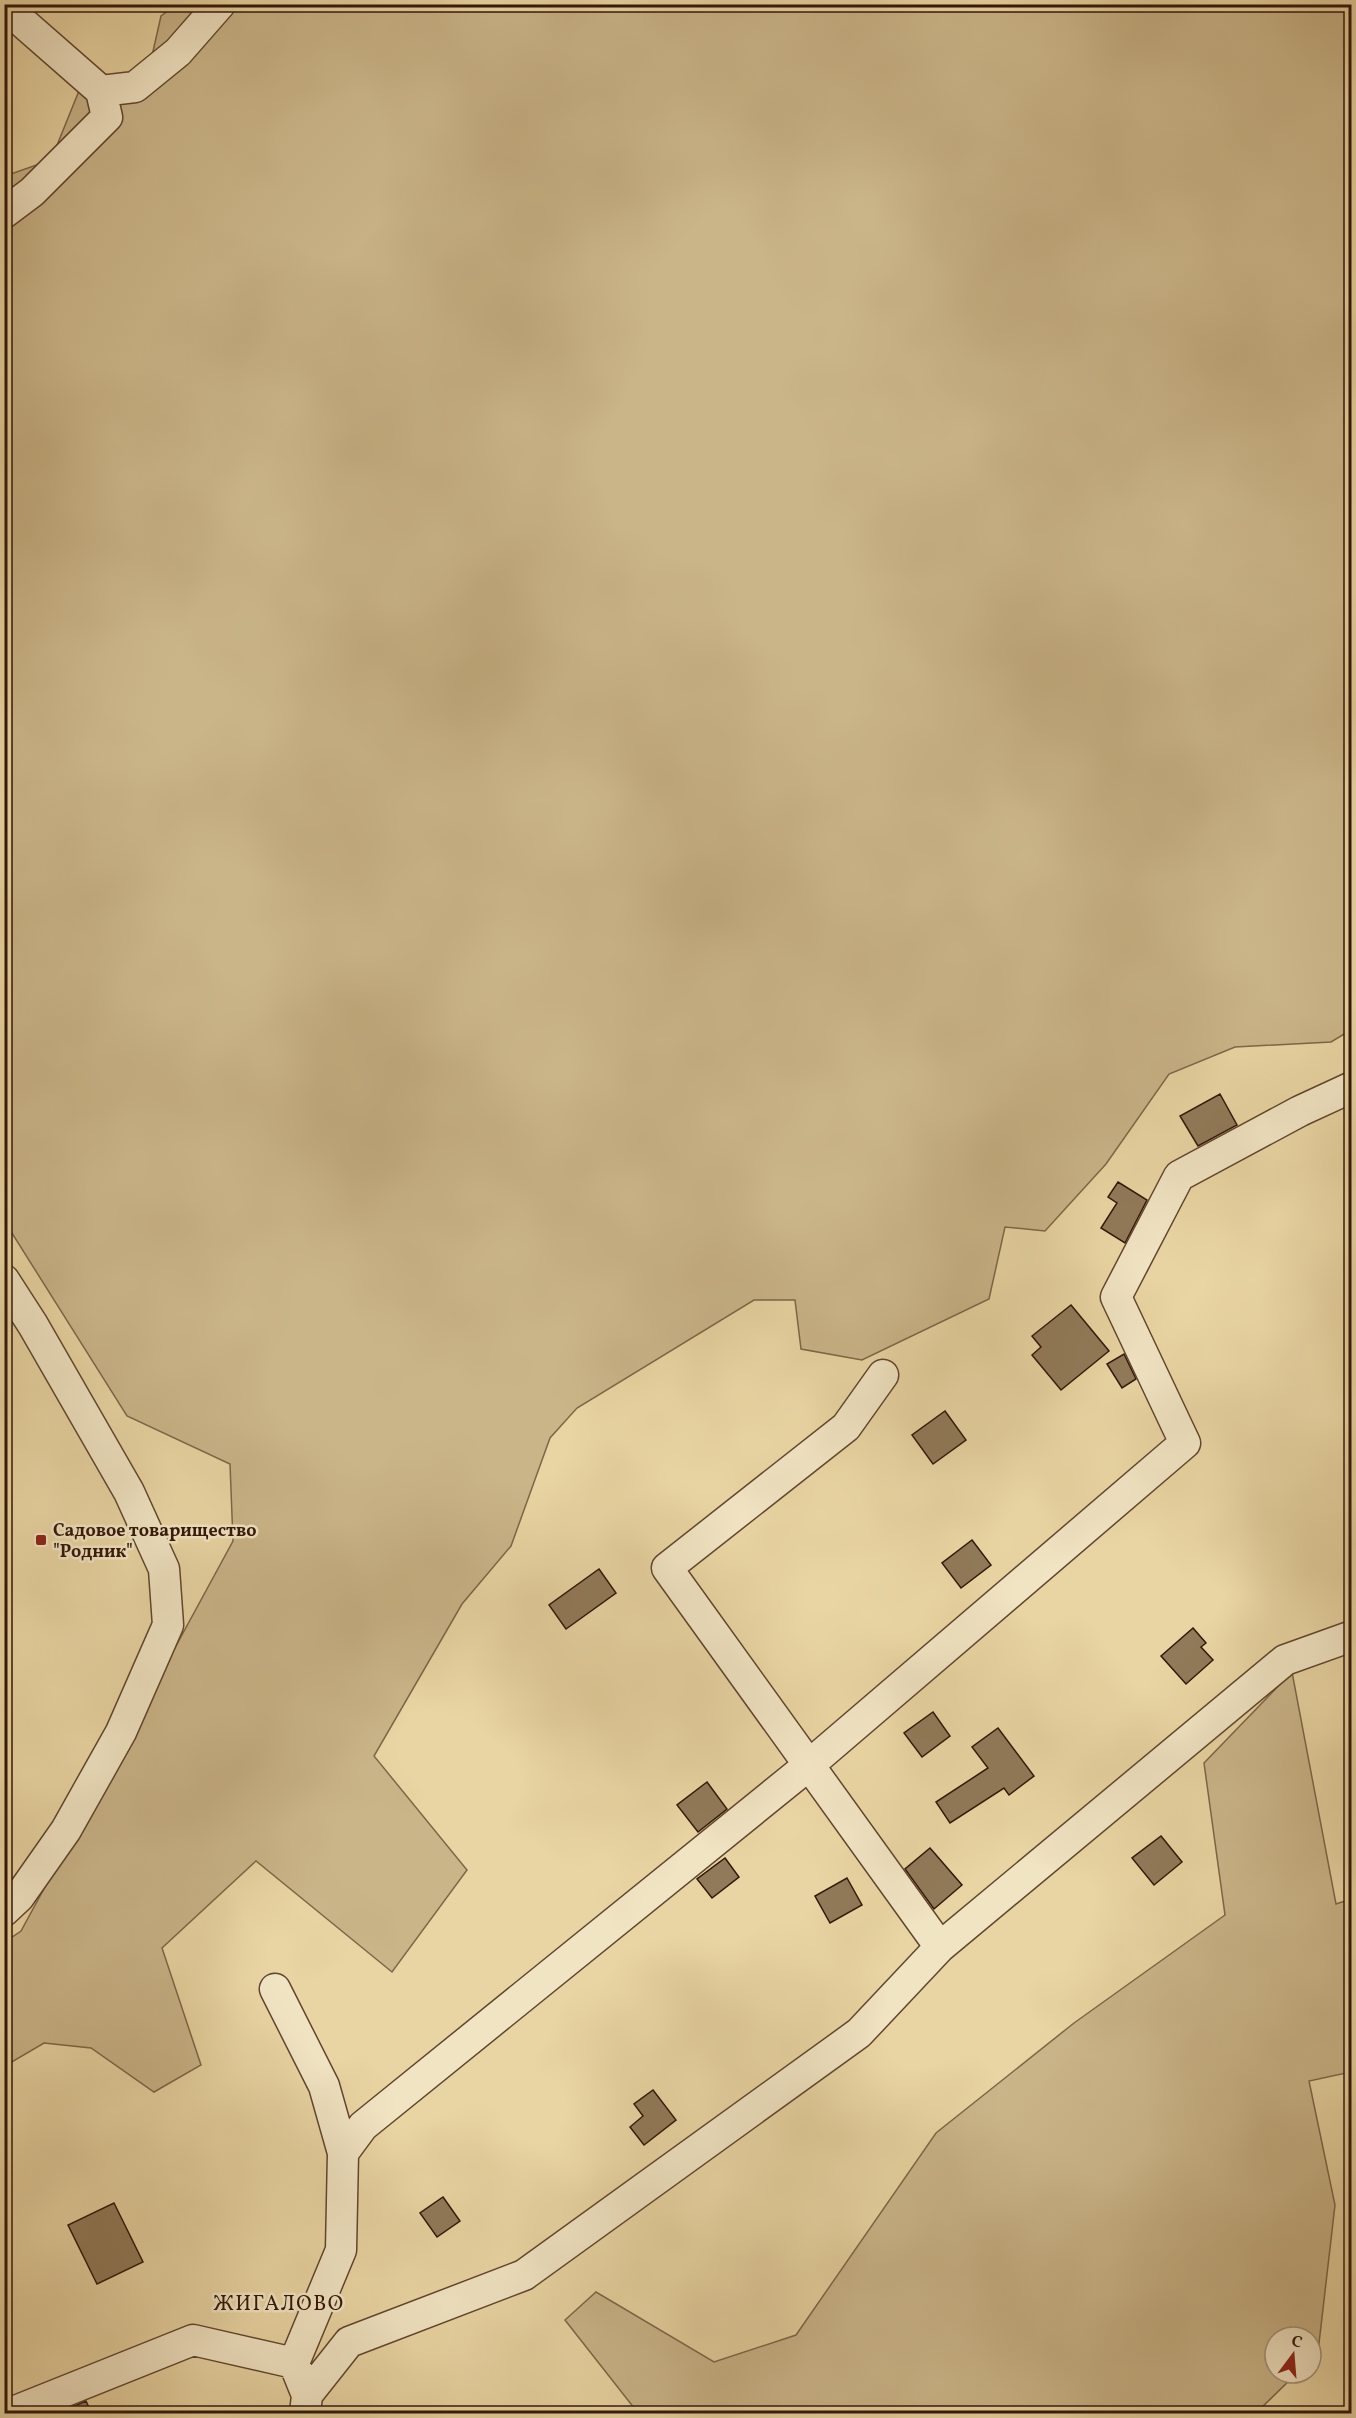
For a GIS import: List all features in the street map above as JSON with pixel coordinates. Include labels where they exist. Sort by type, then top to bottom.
[{"type":"street","points":[[101,91],[135,87],[178,52],[220,4]]},
{"type":"street","points":[[4,6],[101,91],[106,117],[32,192],[4,213]]},
{"type":"street","points":[[343,2153],[363,2126],[809,1765],[1185,1443],[1116,1297],[1179,1176],[1300,1111],[1352,1087]]},
{"type":"street","points":[[4,1280],[33,1325],[129,1492],[164,1569],[168,1624],[121,1732],[66,1830],[19,1897],[4,1911]]},
{"type":"street","points":[[883,1375],[846,1426],[667,1568],[940,1947]]},
{"type":"street","points":[[306,2404],[349,2342],[524,2275],[860,2033],[940,1947],[1285,1660],[1352,1636]]},
{"type":"street","points":[[275,1989],[324,2086],[343,2153],[341,2250],[294,2363],[306,2404]]},
{"type":"street","points":[[8,2414],[193,2340],[294,2363]]},
{"type":"shaded area","points":[[176,5],[1351,5],[1351,1030],[1331,1042],[1235,1047],[1169,1074],[1106,1164],[1045,1231],[1005,1227],[989,1299],[862,1360],[801,1349],[795,1300],[754,1300],[577,1408],[550,1438],[511,1546],[462,1604],[374,1756],[467,1870],[392,1972],[256,1861],[162,1948],[201,2065],[154,2092],[91,2048],[44,2043],[5,2066],[5,1942],[21,1931],[233,1541],[230,1464],[127,1416],[5,1222],[5,176],[51,160],[81,86],[149,69],[161,16]]},
{"type":"shaded area","points":[[1292,1672],[1336,1904],[1351,1899],[1351,2072],[1309,2081],[1335,2205],[1321,2325],[1263,2325],[1263,2385],[1285,2385],[1256,2413],[1158,2413],[1147,2407],[1138,2414],[638,2413],[565,2320],[596,2292],[714,2362],[796,2335],[936,2133],[1074,2023],[1225,1915],[1204,1763]]},
{"type":"building","points":[[1220,1094],[1237,1125],[1198,1146],[1180,1116]]},
{"type":"building","points":[[1118,1182],[1147,1200],[1125,1243],[1101,1228],[1117,1203],[1108,1197]]},
{"type":"building","points":[[1071,1305],[1109,1351],[1061,1390],[1032,1355],[1041,1347],[1032,1336]]},
{"type":"building","points":[[1124,1354],[1136,1379],[1122,1388],[1107,1364]]},
{"type":"building","points":[[945,1411],[966,1440],[933,1464],[912,1435]]},
{"type":"building","points":[[972,1540],[991,1565],[961,1588],[942,1563]]},
{"type":"building","points":[[599,1569],[616,1593],[566,1629],[549,1605]]},
{"type":"building","points":[[1193,1628],[1206,1643],[1201,1647],[1213,1660],[1186,1684],[1161,1656]]},
{"type":"building","points":[[933,1712],[950,1736],[922,1757],[904,1733]]},
{"type":"building","points":[[998,1728],[1034,1776],[1009,1795],[1004,1788],[950,1823],[936,1802],[988,1768],[972,1747]]},
{"type":"building","points":[[707,1782],[727,1809],[698,1832],[677,1805]]},
{"type":"building","points":[[1161,1836],[1182,1862],[1154,1885],[1132,1858]]},
{"type":"building","points":[[930,1848],[962,1885],[934,1909],[905,1869]]},
{"type":"building","points":[[725,1858],[739,1877],[712,1898],[697,1879]]},
{"type":"building","points":[[847,1878],[862,1905],[830,1923],[815,1896]]},
{"type":"building","points":[[653,2090],[676,2120],[644,2145],[630,2127],[643,2116],[634,2104]]},
{"type":"building","points":[[443,2197],[460,2221],[437,2237],[420,2213]]},
{"type":"building","points":[[114,2203],[143,2262],[97,2284],[68,2225]]},
{"type":"building","points":[[86,2401],[92,2414],[56,2414]]},
{"type":"place","name":"Садовое товарищество \"Родник\"","points":[[41,1540]]},
{"type":"district","name":"ЖИГАЛОВО","points":[[279,2303]]}]
